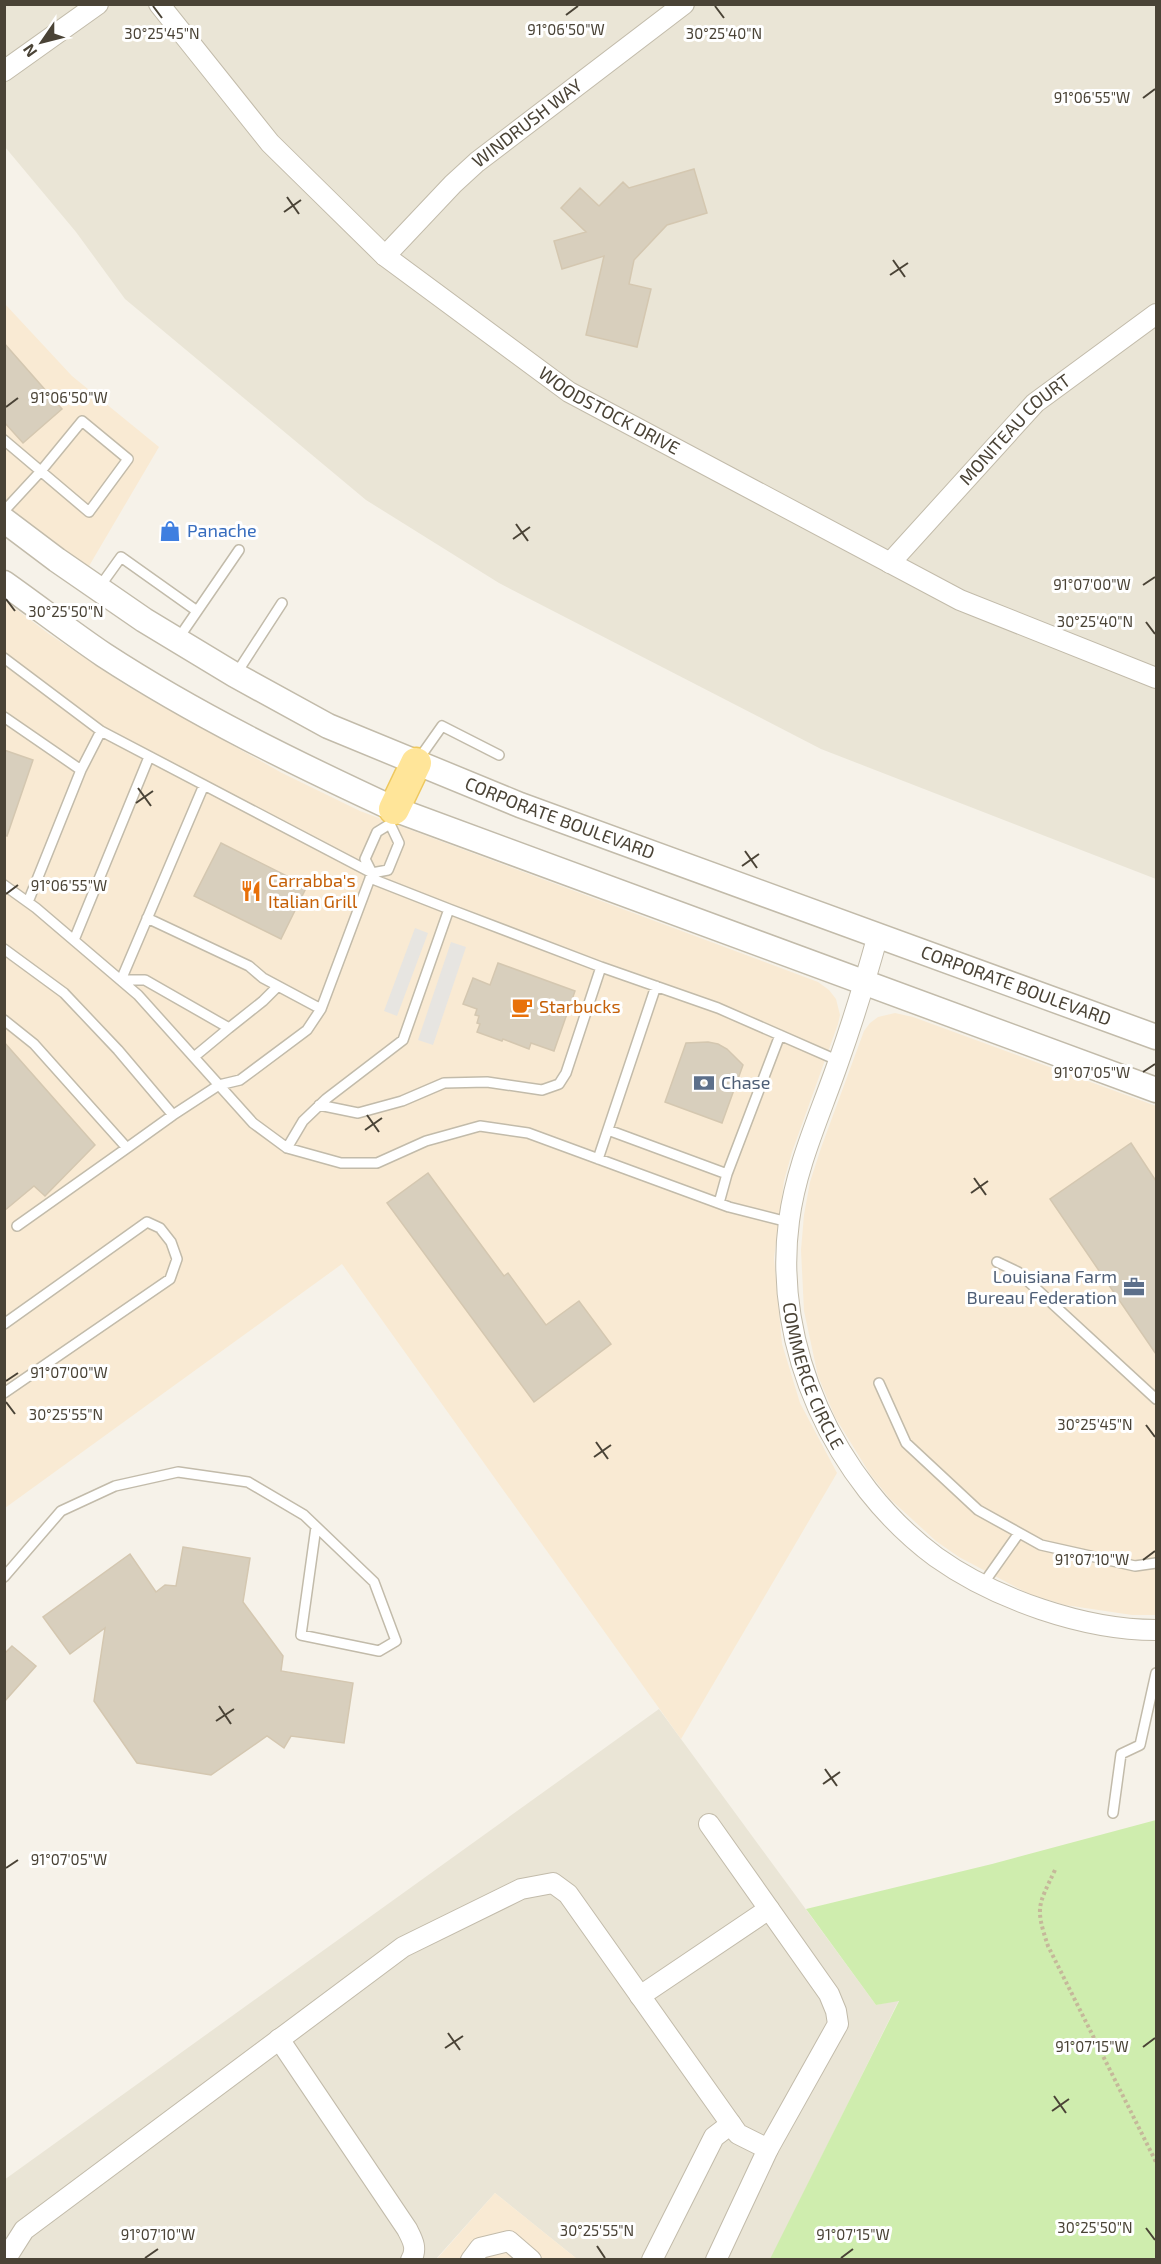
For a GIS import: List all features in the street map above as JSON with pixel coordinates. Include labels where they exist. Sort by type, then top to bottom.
[{"type":"main road","points":[[392,817],[416,763]]},
{"type":"street","points":[[4,71],[98,4]]},
{"type":"street","name":"WOODSTOCK DRIVE","points":[[159,4],[270,143],[385,256],[569,392],[960,600],[1156,678]]},
{"type":"street","name":"WINDRUSH WAY","points":[[385,256],[477,162],[684,4]]},
{"type":"street","name":"MONITEAU COURT","points":[[890,563],[1035,403],[1156,314]]},
{"type":"street","name":"CORPORATE BOULEVARD","points":[[4,520],[98,589],[177,640],[328,726],[520,805],[1156,1037]]},
{"type":"street","points":[[4,583],[105,655],[194,708],[392,817],[865,982],[1156,1090]]},
{"type":"street","name":"COMMERCE CIRCLE","points":[[878,935],[839,1061],[805,1153],[789,1222],[787,1256],[789,1312],[803,1368],[820,1417],[842,1454],[870,1492],[903,1527],[937,1557],[983,1584],[1038,1609],[1095,1625],[1156,1630]]},
{"type":"street","points":[[710,1824],[829,1994],[836,2011],[838,2024],[768,2149],[716,2259]]},
{"type":"street","points":[[5,2259],[24,2230],[403,1947],[521,1889],[541,1884],[553,1883],[568,1894],[738,2134],[768,2149]]},
{"type":"street","points":[[640,1996],[769,1909]]},
{"type":"street","points":[[279,2039],[407,2229],[414,2244],[414,2254],[411,2259]]},
{"type":"street","points":[[652,2259],[714,2137],[731,2124]]},
{"type":"street","points":[[471,2259],[480,2248],[509,2241],[531,2259]]},
{"type":"lane","points":[[4,440],[41,471],[89,512],[128,459],[82,421],[41,471],[4,511]]},
{"type":"lane","points":[[177,640],[239,550]]},
{"type":"lane","points":[[98,589],[122,557],[197,611]]},
{"type":"lane","points":[[235,675],[282,603]]},
{"type":"lane","points":[[4,658],[100,731],[371,876],[449,909],[718,1008],[839,1061]]},
{"type":"lane","points":[[4,717],[81,770]]},
{"type":"lane","points":[[416,763],[442,726],[499,755]]},
{"type":"lane","points":[[28,902],[81,770],[100,731]]},
{"type":"lane","points":[[74,940],[149,756]]},
{"type":"lane","points":[[121,980],[204,785]]},
{"type":"lane","points":[[17,1226],[173,1115],[219,1085],[240,1080],[307,1030],[321,1009],[371,876],[365,859],[377,832],[392,817],[399,843],[388,870],[371,876]]},
{"type":"lane","points":[[4,885],[28,902],[138,995],[253,1123],[287,1148],[341,1163],[377,1163],[426,1141],[480,1126],[528,1133],[719,1203],[789,1222]]},
{"type":"lane","points":[[287,1148],[303,1121],[319,1105],[403,1040],[449,909]]},
{"type":"lane","points":[[147,918],[249,966],[263,978],[321,1009]]},
{"type":"lane","points":[[4,949],[64,993],[118,1050],[173,1115]]},
{"type":"lane","points":[[319,1105],[358,1113],[402,1101],[444,1083],[488,1082],[542,1090],[559,1084],[566,1073],[602,967]]},
{"type":"lane","points":[[121,980],[145,980],[229,1028]]},
{"type":"lane","points":[[194,1057],[263,1002],[278,986]]},
{"type":"lane","points":[[598,1159],[656,986]]},
{"type":"lane","points":[[4,1020],[34,1044],[127,1148]]},
{"type":"lane","points":[[719,1203],[780,1035]]},
{"type":"lane","points":[[608,1130],[728,1174]]},
{"type":"lane","points":[[4,1324],[147,1222],[160,1228],[171,1242],[177,1259],[170,1279],[4,1393]]},
{"type":"lane","points":[[997,1262],[1018,1272],[1156,1399]]},
{"type":"lane","points":[[879,1383],[906,1443],[978,1510],[1041,1545],[1135,1566],[1156,1563]]},
{"type":"lane","points":[[4,1577],[61,1511],[115,1486],[178,1472],[248,1482],[304,1515],[374,1582],[396,1641],[379,1651],[301,1635],[316,1527]]},
{"type":"lane","points":[[983,1584],[1019,1533]]},
{"type":"lane","points":[[1113,1813],[1121,1754],[1140,1745],[1156,1673]]},
{"type":"path","points":[[1055,1870],[1039,1903],[1040,1920],[1045,1937],[1156,2162]]},
{"type":"shaded area","points":[[4,5],[1156,5],[1156,879],[821,749],[499,583],[366,500],[125,299],[76,232],[5,147]]},
{"type":"shaded area","points":[[5,304],[72,376],[159,447],[82,578],[5,508]]},
{"type":"shaded area","points":[[4,600],[49,634],[127,686],[282,773],[360,811],[818,982],[836,999],[840,1015],[838,1024],[792,1152],[784,1181],[774,1258],[782,1344],[800,1403],[837,1473],[681,1739],[342,1264],[5,1508]]},
{"type":"shaded area","points":[[415,928],[428,933],[397,1016],[384,1011]]},
{"type":"shaded area","points":[[451,942],[466,947],[433,1045],[418,1040]]},
{"type":"shaded area","points":[[895,1013],[913,1017],[1156,1106],[1156,1615],[1132,1615],[1065,1605],[1029,1594],[959,1557],[936,1541],[890,1499],[870,1474],[835,1417],[818,1376],[804,1311],[801,1250],[804,1215],[810,1182],[821,1148],[864,1031],[878,1017]]},
{"type":"shaded area","points":[[659,1709],[876,2005],[899,2000],[771,2259],[577,2259],[495,2193],[436,2259],[5,2259],[4,2180]]},
{"type":"shaded area","points":[[495,2193],[577,2259],[436,2260]]},
{"type":"green space","points":[[1156,1820],[1156,2259],[770,2259],[899,2001],[876,2005],[806,1909],[992,1864]]},
{"type":"building","points":[[694,169],[707,213],[667,225],[634,260],[629,284],[651,289],[637,347],[586,335],[604,256],[562,269],[554,241],[586,232],[561,208],[580,188],[599,206],[623,182],[629,188]]},
{"type":"building","points":[[4,343],[62,409],[23,443],[4,422]]},
{"type":"building","points":[[4,750],[33,760],[7,836],[4,835]]},
{"type":"building","name":"Carrabba's Italian Grill","points":[[221,843],[307,886],[281,939],[194,896]]},
{"type":"building","name":"Starbucks","points":[[498,963],[575,991],[554,1051],[531,1043],[529,1049],[477,1032],[480,1024],[477,1023],[479,1016],[475,1015],[477,1009],[463,1004],[473,978],[490,985]]},
{"type":"building","points":[[4,1042],[95,1145],[45,1196],[34,1186],[4,1211]]},
{"type":"building","name":"Chase","points":[[708,1042],[727,1049],[743,1065],[722,1123],[665,1102],[686,1043]]},
{"type":"building","name":"Louisiana Farm Bureau Federation","points":[[1131,1143],[1156,1181],[1156,1354],[1050,1199]]},
{"type":"building","points":[[428,1173],[504,1276],[508,1273],[546,1325],[579,1301],[611,1344],[534,1402],[387,1203]]},
{"type":"building","points":[[183,1547],[250,1558],[243,1602],[283,1656],[281,1671],[353,1683],[344,1743],[291,1736],[284,1748],[267,1736],[211,1775],[137,1763],[94,1701],[105,1628],[70,1654],[43,1617],[130,1554],[156,1592],[165,1585],[176,1586]]},
{"type":"building","points":[[12,1646],[36,1666],[4,1702],[4,1654]]},
{"type":"place","name":"Panache","points":[[170,531]]},
{"type":"place","name":"Carrabba's Italian Grill","points":[[251,891]]},
{"type":"place","name":"Starbucks","points":[[522,1007]]},
{"type":"place","name":"Chase","points":[[704,1083]]},
{"type":"place","name":"Louisiana Farm Bureau Federation","points":[[1134,1287]]}]
